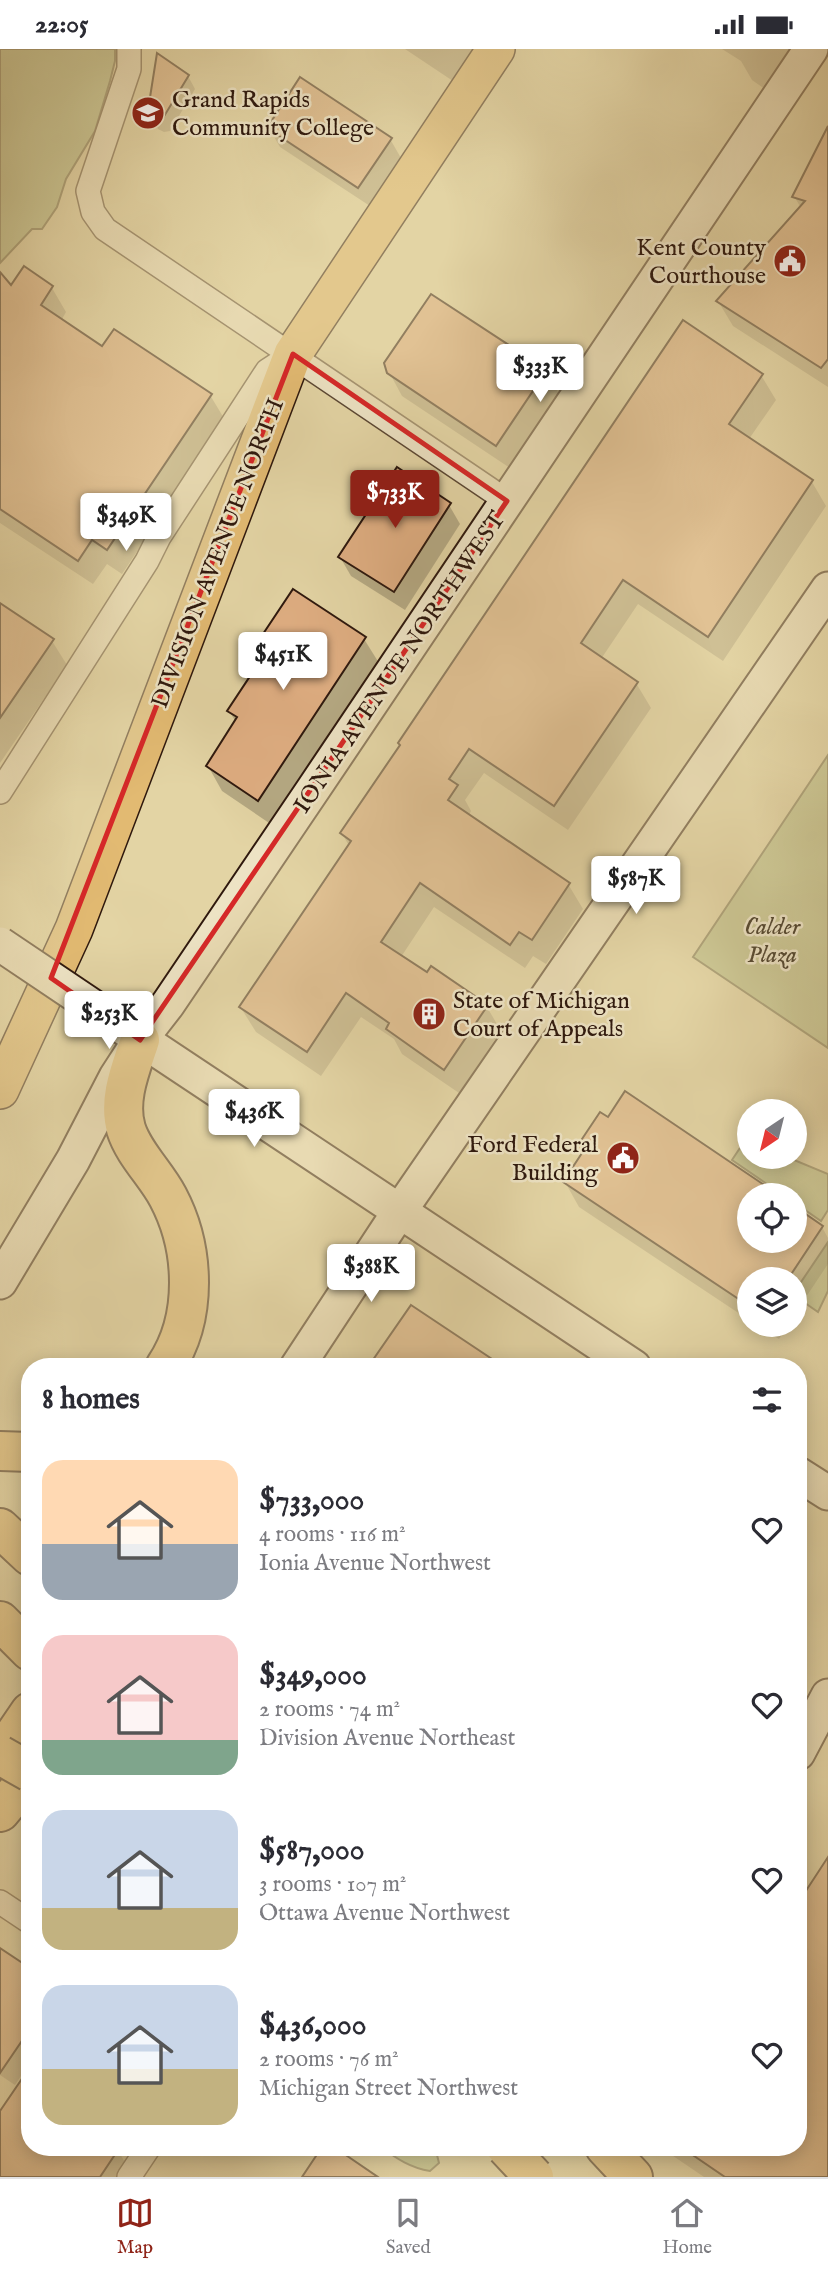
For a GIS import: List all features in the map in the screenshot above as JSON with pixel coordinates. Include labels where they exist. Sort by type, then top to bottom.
[{"type":"highway","points":[[125,1029],[126,1082],[123,1104],[126,1130],[167,1196],[186,1244],[187,1315],[169,1358]]},
{"type":"highway","points":[[0,1528],[21,1548]]},
{"type":"highway","points":[[0,1621],[21,1642]]},
{"type":"highway","points":[[21,1725],[0,1755],[21,1768]]},
{"type":"highway","points":[[0,1812],[21,1785]]},
{"type":"highway","points":[[514,2156],[534,2177]]},
{"type":"highway","points":[[623,2156],[644,2166]]},
{"type":"main road","name":"DIVISION AVENUE NORTH","points":[[0,1090],[74,929],[293,354],[496,49]]},
{"type":"street","points":[[129,49],[130,69],[88,191],[93,212],[105,229],[507,501]]},
{"type":"street","name":"IONIA AVENUE NORTHWEST","points":[[0,1282],[73,1160],[116,1077],[125,1029],[183,982],[811,49]]},
{"type":"street","points":[[0,792],[147,561],[159,537],[267,371],[293,354]]},
{"type":"street","points":[[303,1358],[399,1212],[828,589]]},
{"type":"street","points":[[0,944],[620,1358]]},
{"type":"street","points":[[807,1479],[828,1493]]},
{"type":"street","points":[[807,1736],[828,1696]]},
{"type":"street","points":[[0,1902],[21,1916]]},
{"type":"street","points":[[129,2177],[143,2156]]},
{"type":"street","points":[[519,2177],[533,2156]]},
{"type":"highlighted area","points":[[293,354],[507,501],[140,1040],[51,978]]},
{"type":"green space","points":[[0,49],[115,49],[115,61],[95,131],[66,179],[57,207],[42,229],[32,229],[0,263]]},
{"type":"green space","name":"Calder Plaza","points":[[828,755],[828,1048],[693,957]]},
{"type":"green space","points":[[807,1165],[828,1174],[828,1210],[821,1221],[807,1211],[807,1183],[766,1183],[745,1169],[807,1169]]},
{"type":"green space","points":[[828,1242],[828,1291],[818,1312],[807,1304],[807,1273]]},
{"type":"green space","points":[[395,2156],[437,2156],[439,2163],[430,2171]]},
{"type":"building","points":[[157,53],[189,75],[163,118],[156,120],[149,116],[148,110]]},
{"type":"building","points":[[300,77],[392,138],[358,188],[267,128]]},
{"type":"building","name":"Kent County Courthouse","points":[[828,126],[828,359],[821,368],[716,301],[805,201],[792,197]]},
{"type":"building","points":[[24,266],[53,286],[41,305],[102,346],[114,329],[212,394],[107,550],[92,540],[78,561],[0,509],[0,272],[11,285]]},
{"type":"building","points":[[431,294],[547,370],[496,446],[387,373],[384,363]]},
{"type":"building","points":[[683,320],[763,374],[729,424],[813,480],[708,637],[623,580],[581,643],[638,682],[554,806],[469,749],[449,779],[458,785],[448,800],[570,883],[532,940],[519,932],[510,945],[420,883],[381,942],[427,972],[431,966],[488,1005],[444,1070],[386,1029],[389,1023],[346,993],[307,1052],[239,1007],[351,841],[340,833],[400,745],[398,743]]},
{"type":"building","points":[[397,467],[451,503],[394,592],[338,557]]},
{"type":"building","points":[[293,589],[366,637],[258,801],[206,766],[237,717],[227,711],[260,661],[249,655]]},
{"type":"building","points":[[0,603],[54,639],[0,718]]},
{"type":"building","points":[[625,1091],[761,1183],[737,1183],[737,1253],[805,1253],[796,1267],[737,1267],[737,1298],[563,1182],[582,1153],[576,1148],[600,1112],[608,1117]]},
{"type":"building","points":[[807,1215],[823,1226],[807,1250]]},
{"type":"building","points":[[411,1305],[490,1358],[374,1358]]},
{"type":"building","points":[[828,1857],[828,2177],[725,2177],[694,2156],[807,2156],[807,1889]]},
{"type":"building","points":[[0,1948],[21,1962],[21,2042],[0,2073]]},
{"type":"building","points":[[21,2080],[21,2156],[114,2156],[100,2177],[0,2177],[0,2111]]},
{"type":"building","points":[[316,2156],[347,2156],[378,2177],[302,2177]]},
{"type":"place","name":"Grand Rapids Community College","points":[[148,113]]},
{"type":"place","name":"Kent County Courthouse","points":[[790,261]]},
{"type":"place","name":"State of Michigan Court of Appeals","points":[[429,1014]]},
{"type":"place","name":"Ford Federal Building","points":[[623,1158]]}]
